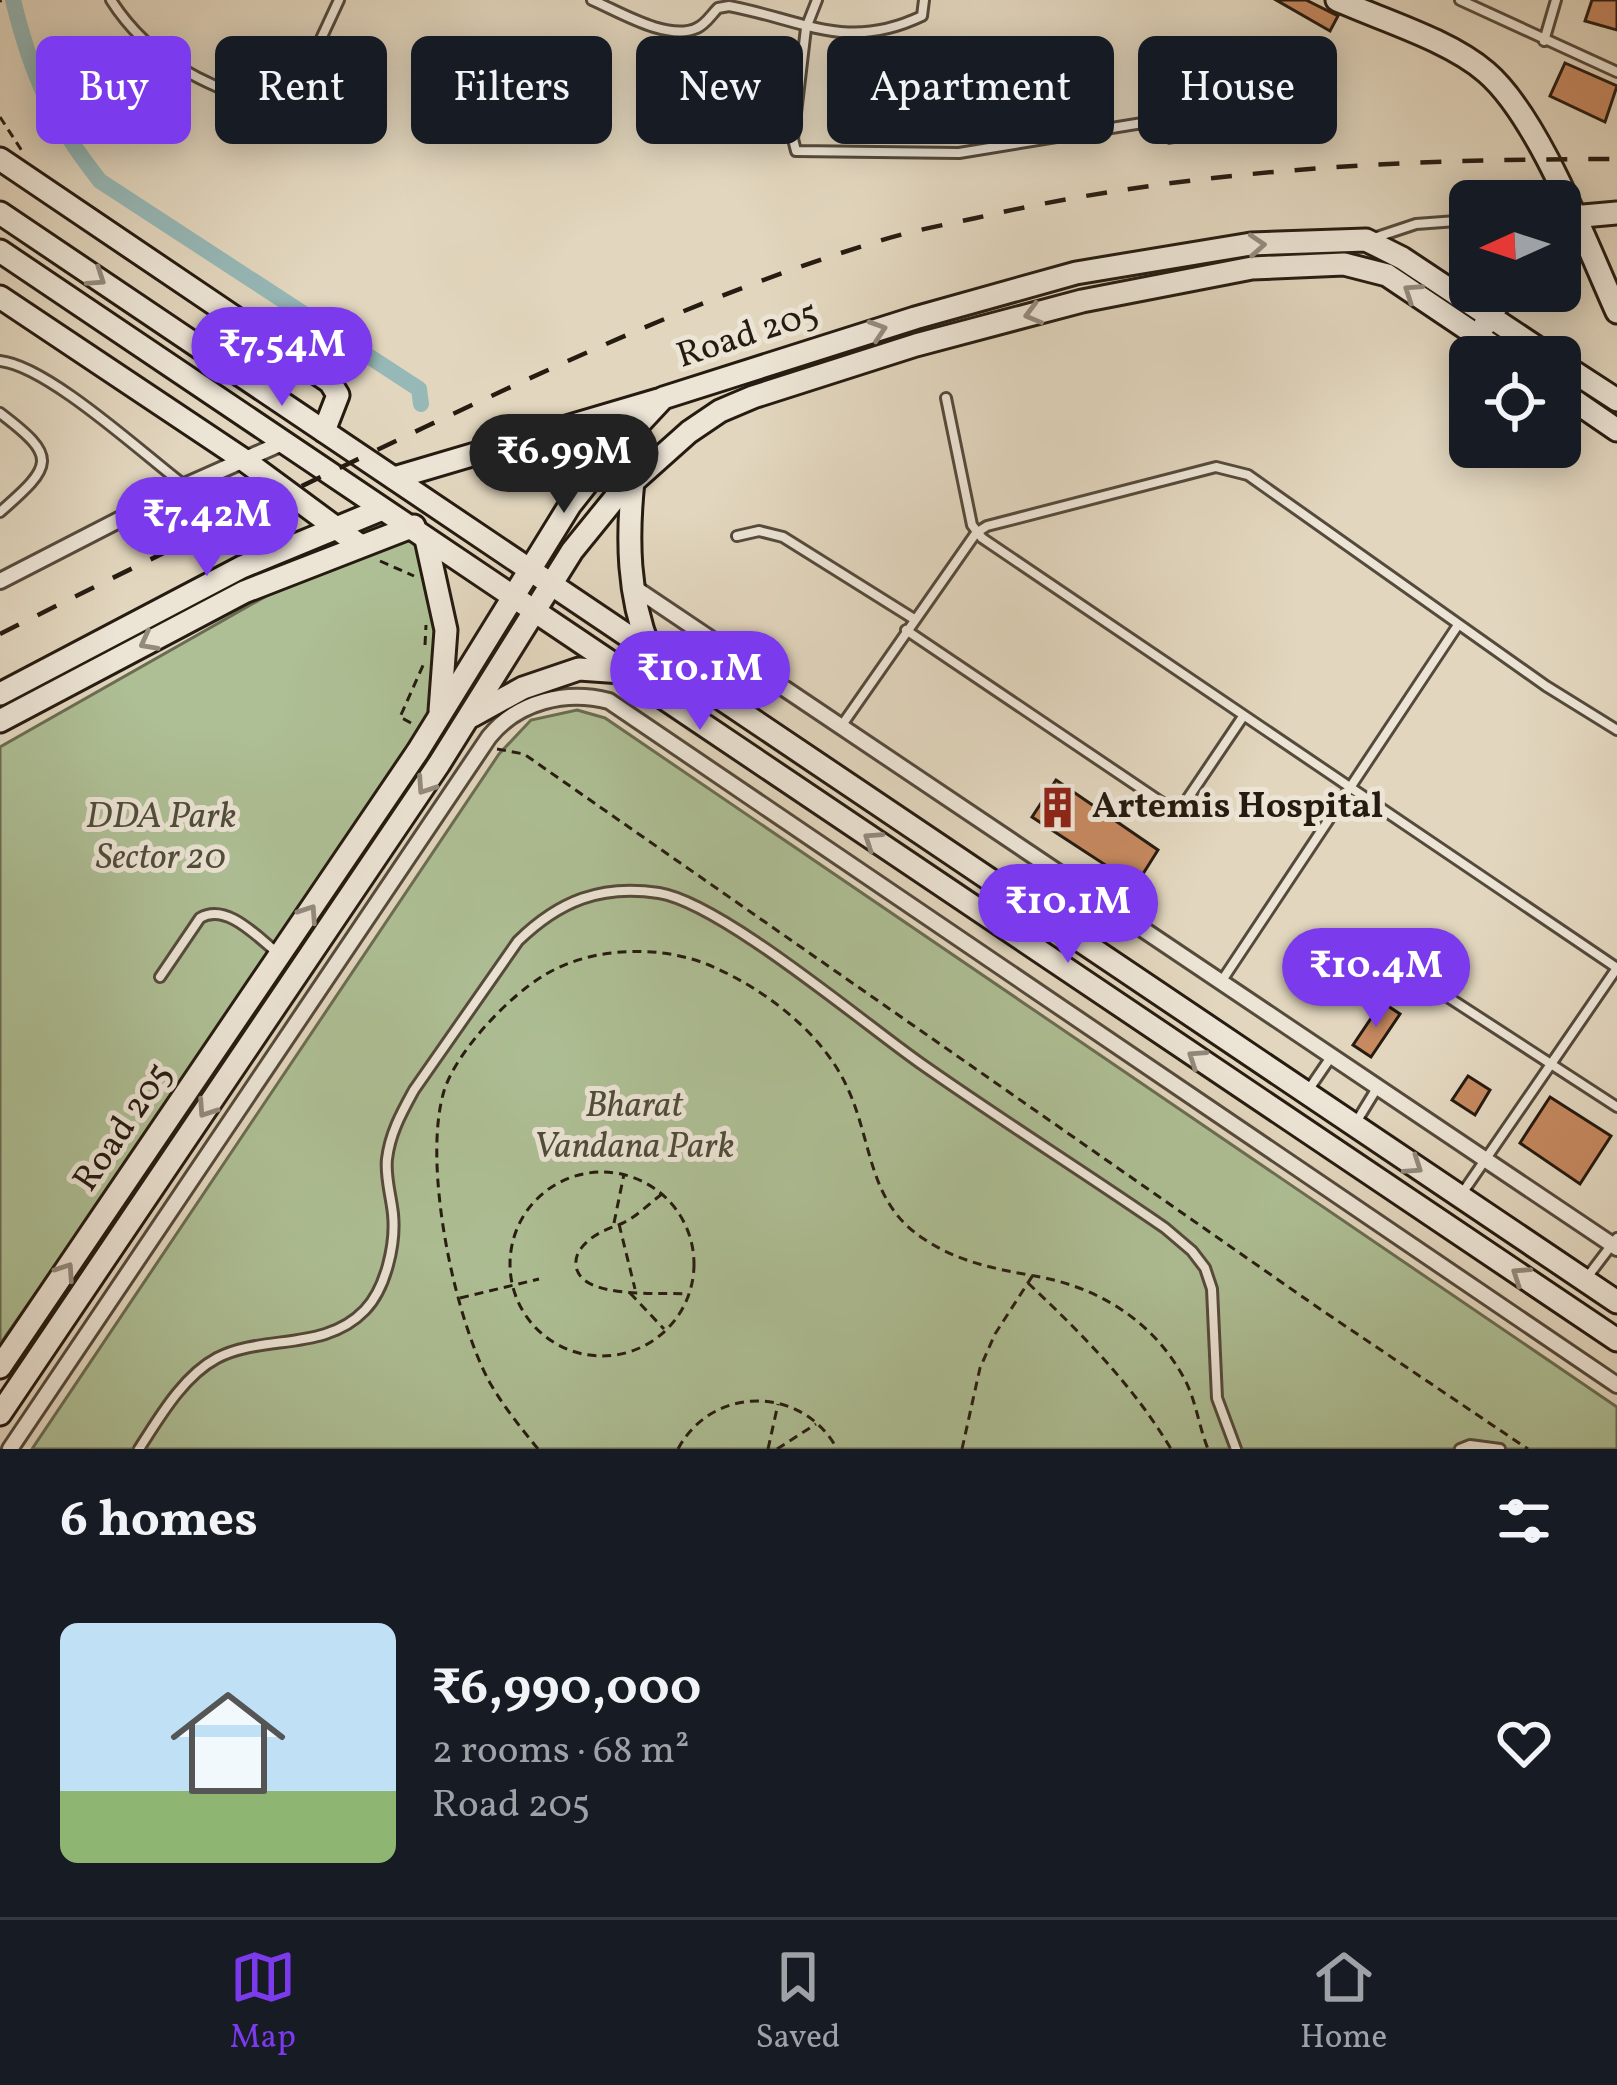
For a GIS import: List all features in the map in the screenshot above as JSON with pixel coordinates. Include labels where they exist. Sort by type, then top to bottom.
[{"type":"main road","points":[[1337,0],[1485,71],[1522,113],[1552,180]]},
{"type":"main road","points":[[0,159],[330,382],[338,395],[324,430]]},
{"type":"main road","points":[[1581,210],[1617,213]]},
{"type":"main road","points":[[0,213],[1617,1302]]},
{"type":"main road","name":"Road 205","points":[[0,1367],[434,725],[594,474],[663,398],[1076,273],[1251,244],[1366,241],[1402,258],[1492,336]]},
{"type":"main road","points":[[1581,241],[1617,313]]},
{"type":"main road","points":[[0,251],[1617,1340]]},
{"type":"main road","name":"Road 205","points":[[0,1414],[467,719],[586,533],[689,432],[752,397],[916,345],[1082,301],[1252,268],[1344,264],[1387,275],[1506,336]]},
{"type":"main road","points":[[0,297],[272,479],[339,527],[365,552]]},
{"type":"main road","points":[[1484,326],[1493,312]]},
{"type":"main road","points":[[1581,377],[1617,400]]},
{"type":"main road","points":[[394,478],[663,398]]},
{"type":"main road","points":[[1581,406],[1617,430]]},
{"type":"main road","points":[[633,482],[629,519],[632,586],[649,649]]},
{"type":"main road","points":[[0,694],[242,567],[380,510]]},
{"type":"main road","points":[[0,721],[244,592],[418,533],[448,513]]},
{"type":"main road","points":[[418,533],[446,630],[434,725]]},
{"type":"main road","points":[[467,719],[523,688],[579,669],[623,672]]},
{"type":"street","points":[[0,581],[185,486],[282,443]]},
{"type":"street","points":[[632,586],[1616,1244]]},
{"type":"street","points":[[10,1449],[478,753],[503,720],[562,697],[610,701],[1617,1384]]},
{"type":"lane","points":[[111,0],[138,38],[172,63],[275,107],[289,104],[294,97],[339,0]]},
{"type":"lane","points":[[592,0],[667,30],[691,31],[703,26],[718,8],[729,7],[806,28],[870,34],[922,16],[924,0]]},
{"type":"lane","points":[[817,0],[806,28],[793,139],[796,151],[959,153],[1138,124]]},
{"type":"lane","points":[[1460,0],[1616,69]]},
{"type":"lane","points":[[1544,40],[1556,0]]},
{"type":"lane","points":[[1366,241],[1416,224],[1449,222]]},
{"type":"lane","points":[[0,361],[14,362],[41,377],[185,486]]},
{"type":"lane","points":[[946,398],[976,533],[1242,718],[1617,968],[1460,1196]]},
{"type":"lane","points":[[0,413],[32,438],[42,450],[43,461],[30,485],[0,512]]},
{"type":"lane","points":[[841,726],[976,533],[987,526],[1202,470],[1237,470],[1617,730]]},
{"type":"lane","points":[[737,536],[759,532],[782,537],[914,619]]},
{"type":"lane","points":[[1220,983],[1458,625]]},
{"type":"lane","points":[[906,630],[1170,808],[1184,804],[1242,718]]},
{"type":"lane","points":[[139,1449],[193,1376],[213,1360],[232,1352],[322,1336],[364,1311],[383,1277],[394,1232],[386,1162],[414,1090],[518,941],[537,922],[576,898],[615,891],[664,894],[722,922],[1192,1251],[1212,1289],[1216,1398],[1236,1449]]},
{"type":"lane","points":[[160,977],[208,913],[226,915],[280,955]]},
{"type":"lane","points":[[1377,951],[1617,1107]]},
{"type":"lane","points":[[1306,1093],[1330,1057]]},
{"type":"lane","points":[[1354,1125],[1377,1088]]},
{"type":"lane","points":[[1585,1280],[1616,1244]]},
{"type":"lane","points":[[1460,1449],[1470,1445],[1499,1449]]},
{"type":"path","points":[[0,117],[32,163]]},
{"type":"path","points":[[272,479],[274,514],[290,548]]},
{"type":"path","points":[[365,552],[413,573],[420,589]]},
{"type":"path","points":[[426,624],[425,661],[400,717],[434,725]]},
{"type":"path","points":[[478,753],[494,748],[524,754],[1528,1449]]},
{"type":"path","points":[[538,1449],[488,1379],[460,1298],[442,1225],[438,1155],[445,1087],[500,1007],[525,986],[577,958],[638,952],[704,962],[773,1002],[828,1055],[848,1090],[881,1194],[902,1222],[923,1239],[975,1264],[1084,1287],[1112,1301],[1172,1360],[1187,1384],[1208,1449]]},
{"type":"path","points":[[585,1173],[624,1174],[662,1194],[678,1213],[692,1246],[688,1294],[665,1330],[638,1349],[602,1356],[567,1349],[525,1315],[513,1285],[512,1244],[526,1211],[552,1186],[585,1173]]},
{"type":"path","points":[[624,1174],[616,1224],[633,1292],[665,1330]]},
{"type":"path","points":[[662,1194],[585,1243],[576,1269],[592,1287],[688,1294]]},
{"type":"path","points":[[962,1449],[980,1368],[994,1334],[1033,1275]]},
{"type":"path","points":[[460,1298],[539,1279]]},
{"type":"path","points":[[1028,1283],[1094,1346],[1150,1414],[1171,1449]]},
{"type":"path","points":[[677,1449],[694,1426],[723,1406],[758,1400],[778,1402],[817,1423],[837,1449]]},
{"type":"path","points":[[768,1449],[778,1402]]},
{"type":"path","points":[[777,1449],[817,1423]]},
{"type":"green space","name":"DDA Park Sector 20","points":[[409,528],[436,579],[439,717],[0,1344],[0,747],[358,544]]},
{"type":"green space","name":"Bharat Vandana Park","points":[[577,710],[605,718],[1617,1407],[1617,1449],[32,1449],[499,754],[531,720]]},
{"type":"building","points":[[1276,0],[1306,0],[1338,16],[1330,31]]},
{"type":"building","points":[[1592,0],[1617,0],[1617,30],[1585,21]]},
{"type":"building","points":[[1565,63],[1617,86],[1605,122],[1550,96]]},
{"type":"building","points":[[1056,780],[1158,850],[1136,885],[1032,817]]},
{"type":"building","points":[[1335,938],[1364,957],[1337,999],[1308,980]]},
{"type":"building","points":[[1382,1002],[1400,1014],[1371,1057],[1353,1045]]},
{"type":"building","points":[[1468,1076],[1490,1090],[1475,1115],[1452,1100]]},
{"type":"building","points":[[1550,1097],[1611,1136],[1580,1184],[1520,1143]]},
{"type":"waterway","points":[[13,0],[45,96],[100,181],[419,389],[421,404]]},
{"type":"railway","points":[[0,634],[592,350],[762,280],[891,237],[1056,201],[1215,178],[1456,161],[1617,159]]},
{"type":"place","name":"Artemis Hospital","points":[[1058,808]]}]
